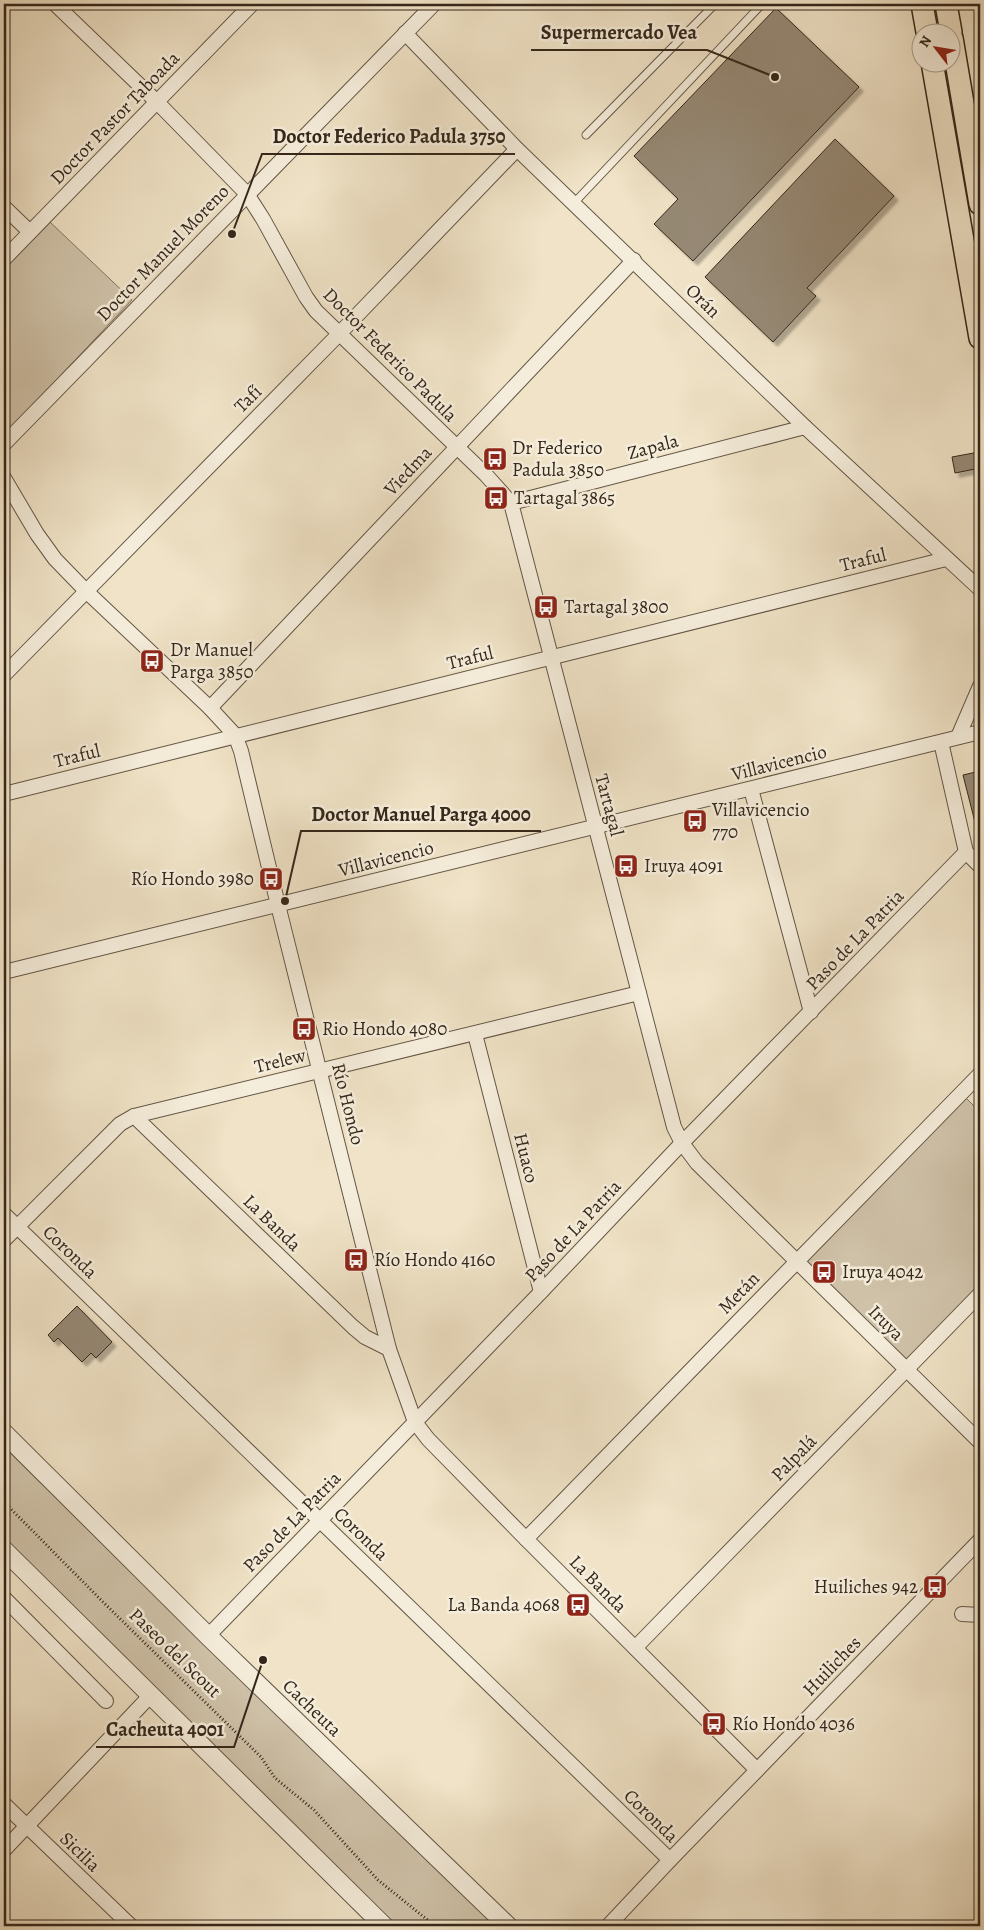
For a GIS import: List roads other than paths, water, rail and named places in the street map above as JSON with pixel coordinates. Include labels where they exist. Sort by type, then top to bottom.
[{"type":"main road","points":[[922,4],[925,22]]},
{"type":"main road","points":[[946,4],[949,22]]},
{"type":"main road","points":[[934,72],[980,338]]},
{"type":"main road","points":[[958,72],[980,204]]},
{"type":"street","name":"Doctor Federico Padula","points":[[55,4],[247,194],[306,297],[316,311],[486,475],[511,503]]},
{"type":"street","name":"Doctor Pastor Taboada","points":[[4,259],[252,4]]},
{"type":"street","name":"Doctor Manuel Moreno","points":[[4,444],[434,4]]},
{"type":"street","name":"Orán","points":[[405,33],[517,149],[805,427],[980,589]]},
{"type":"street","name":"Tafí","points":[[4,674],[339,334],[517,149]]},
{"type":"street","points":[[4,207],[30,232]]},
{"type":"street","name":"Viedma","points":[[210,708],[634,260]]},
{"type":"street","name":"Zapala","points":[[511,503],[805,427]]},
{"type":"street","points":[[4,478],[37,534],[55,559],[210,708],[235,735]]},
{"type":"street","name":"Tartagal","points":[[511,503],[674,1127],[682,1144]]},
{"type":"street","name":"Traful","points":[[4,794],[946,559]]},
{"type":"street","points":[[958,738],[980,686]]},
{"type":"street","name":"Villavicencio","points":[[4,972],[980,732]]},
{"type":"street","name":"Río Hondo","points":[[235,735],[241,751],[389,1349],[415,1422]]},
{"type":"street","points":[[941,742],[966,852],[980,866]]},
{"type":"street","points":[[751,789],[812,1012]]},
{"type":"street","name":"Paso de La Patria","points":[[208,1636],[966,852]]},
{"type":"street","name":"Trelew","points":[[4,1240],[120,1124],[134,1116],[639,993]]},
{"type":"street","name":"Huaco","points":[[475,1034],[541,1292]]},
{"type":"street","name":"Metán","points":[[526,1539],[980,1074]]},
{"type":"street","name":"La Banda","points":[[134,1116],[353,1327],[365,1337],[389,1349]]},
{"type":"street","name":"Iruya","points":[[682,1144],[697,1163],[980,1442]]},
{"type":"street","name":"Coronda","points":[[4,1214],[670,1860]]},
{"type":"street","name":"Palpalá","points":[[635,1648],[980,1294]]},
{"type":"street","name":"La Banda","points":[[415,1422],[428,1438],[526,1539],[757,1770]]},
{"type":"street","name":"Cacheuta","points":[[4,1433],[208,1636],[508,1926]]},
{"type":"street","name":"Huiliches","points":[[608,1926],[980,1540]]},
{"type":"street","points":[[4,1550],[384,1926]]},
{"type":"street","points":[[4,1598],[106,1701]]},
{"type":"street","points":[[962,1614],[980,1615]]},
{"type":"street","points":[[4,1850],[150,1696]]},
{"type":"street","name":"Sicilia","points":[[4,1804],[131,1926]]},
{"type":"lane","points":[[586,135],[715,4]]},
{"type":"lane","points":[[574,203],[762,4]]},
{"type":"place","name":"Supermercado Vea","points":[[775,77]]},
{"type":"place","name":"Doctor Federico Padula 3750","points":[[232,234]]},
{"type":"place","name":"Dr Federico Padula 3850","points":[[495,459]]},
{"type":"place","name":"Tartagal 3865","points":[[496,498]]},
{"type":"place","name":"Tartagal 3800","points":[[546,607]]},
{"type":"place","name":"Dr Manuel Parga 3850","points":[[152,661]]},
{"type":"place","name":"Villavicencio 770","points":[[695,821]]},
{"type":"place","name":"Iruya 4091","points":[[626,866]]},
{"type":"place","name":"Río Hondo 3980","points":[[271,879]]},
{"type":"place","name":"Doctor Manuel Parga 4000","points":[[285,901]]},
{"type":"place","name":"Rio Hondo 4080","points":[[304,1029]]},
{"type":"place","name":"Río Hondo 4160","points":[[356,1260]]},
{"type":"place","name":"Iruya 4042","points":[[824,1272]]},
{"type":"place","name":"Huiliches 942","points":[[935,1587]]},
{"type":"place","name":"La Banda 4068","points":[[578,1605]]},
{"type":"place","name":"Cacheuta 4001","points":[[263,1660]]},
{"type":"place","name":"Río Hondo 4036","points":[[714,1724]]}]
